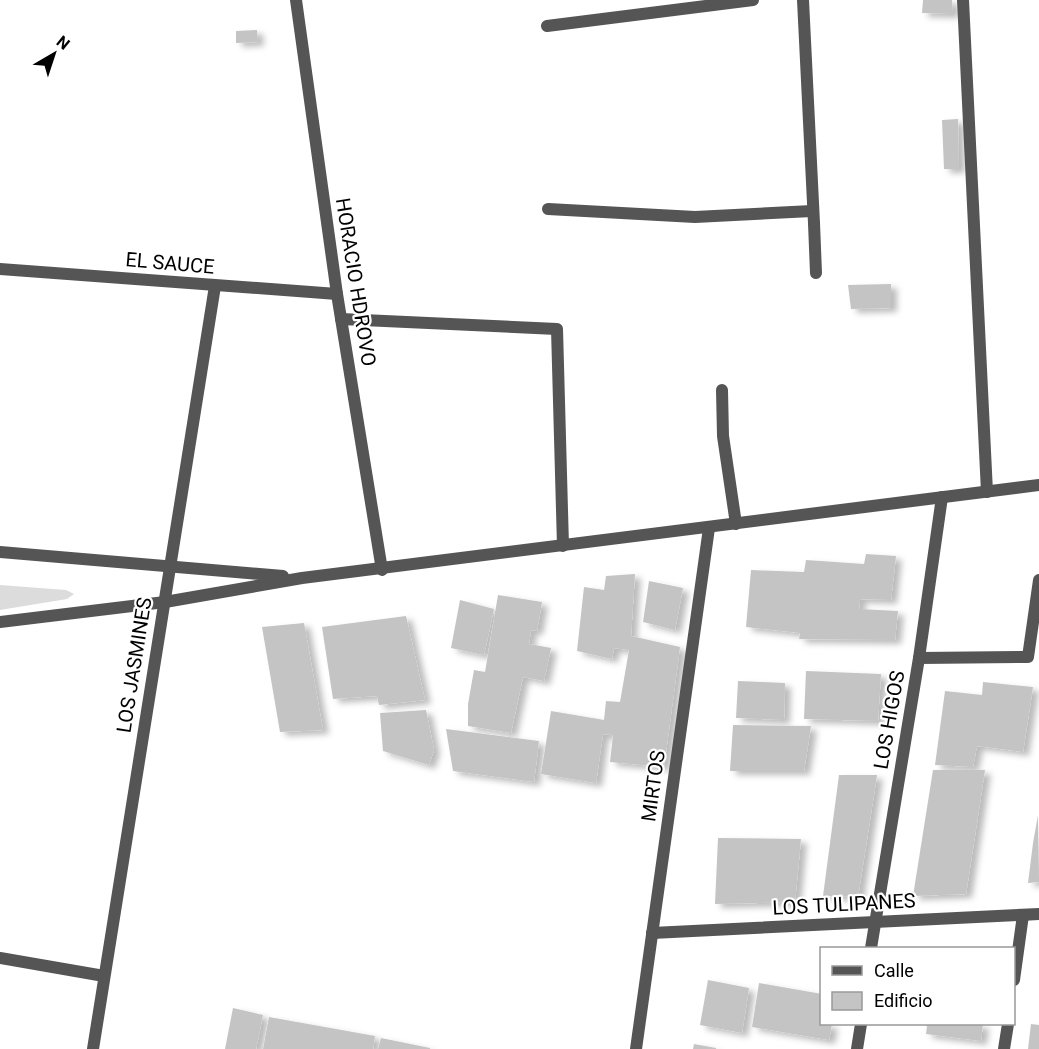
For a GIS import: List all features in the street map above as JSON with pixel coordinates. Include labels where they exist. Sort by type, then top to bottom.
[{"type":"street","name":"HORACIO HDROVO","points":[[296,0],[337,294],[382,570]]},
{"type":"street","points":[[547,26],[753,0]]},
{"type":"street","points":[[803,0],[816,273]]},
{"type":"street","points":[[963,0],[987,492]]},
{"type":"street","points":[[548,209],[695,217],[813,217]]},
{"type":"street","name":"EL SAUCE","points":[[0,269],[337,294]]},
{"type":"street","name":"LOS JASMINES","points":[[93,1049],[215,286]]},
{"type":"street","points":[[341,319],[557,329],[563,546]]},
{"type":"street","points":[[722,390],[723,436],[736,524]]},
{"type":"street","points":[[0,622],[165,602],[302,578],[382,570],[1039,485]]},
{"type":"street","name":"LOS HIGOS","points":[[871,947],[919,658],[942,498]]},
{"type":"street","name":"MIRTOS","points":[[636,1049],[709,528]]},
{"type":"street","points":[[0,552],[302,578]]},
{"type":"street","points":[[919,658],[1028,657],[1039,580]]},
{"type":"street","name":"LOS TULIPANES","points":[[652,933],[1039,914]]},
{"type":"street","points":[[1015,973],[1023,915]]},
{"type":"street","points":[[0,958],[104,976]]},
{"type":"street","points":[[857,1049],[861,1025]]},
{"type":"street","points":[[1004,1049],[1008,1025]]},
{"type":"shaded area","points":[[0,585],[66,590],[74,594],[67,599],[0,610]]},
{"type":"building","points":[[923,0],[952,0],[953,14],[922,13]]},
{"type":"building","points":[[257,30],[258,42],[236,43],[236,31]]},
{"type":"building","points":[[958,119],[959,169],[944,169],[942,120]]},
{"type":"building","points":[[891,284],[891,308],[851,309],[848,285]]},
{"type":"building","points":[[866,554],[896,556],[891,600],[860,599],[859,609],[898,611],[895,640],[799,639],[800,633],[746,627],[751,570],[804,572],[806,560],[864,564]]},
{"type":"building","points":[[635,574],[631,636],[680,647],[664,767],[610,762],[613,735],[603,734],[596,783],[541,774],[551,711],[604,720],[606,701],[620,702],[629,650],[614,648],[612,659],[577,651],[584,587],[604,590],[606,576]]},
{"type":"building","points":[[649,581],[683,588],[675,630],[643,622]]},
{"type":"building","points":[[498,595],[542,602],[537,631],[531,630],[529,644],[551,648],[544,681],[523,677],[511,733],[468,726],[468,704],[474,670],[485,672]]},
{"type":"building","points":[[460,600],[494,609],[484,655],[451,648]]},
{"type":"building","points":[[406,616],[425,700],[379,705],[377,696],[333,699],[322,627]]},
{"type":"building","points":[[304,623],[323,730],[280,732],[262,627]]},
{"type":"building","points":[[806,671],[881,674],[878,721],[804,719]]},
{"type":"building","points":[[738,681],[785,683],[784,720],[736,718]]},
{"type":"building","points":[[983,682],[1033,687],[1023,752],[977,746],[973,767],[935,765],[945,691],[982,695]]},
{"type":"building","points":[[426,710],[434,750],[429,765],[383,751],[380,713]]},
{"type":"building","points":[[733,725],[811,726],[804,771],[730,771]]},
{"type":"building","points":[[446,729],[539,741],[534,782],[453,771]]},
{"type":"building","points":[[933,770],[985,770],[966,894],[913,896]]},
{"type":"building","points":[[839,775],[877,775],[858,897],[823,896]]},
{"type":"building","points":[[1038,815],[1039,882],[1028,883],[1033,843]]},
{"type":"building","points":[[718,838],[801,839],[795,902],[715,904]]},
{"type":"building","points":[[708,980],[749,988],[742,1033],[700,1025]]},
{"type":"building","points":[[759,983],[820,994],[820,1025],[832,1025],[829,1040],[752,1027]]},
{"type":"building","points":[[233,1008],[263,1015],[256,1049],[225,1049]]},
{"type":"building","points":[[269,1017],[375,1036],[373,1049],[263,1049]]},
{"type":"building","points":[[1031,1024],[1039,1025],[1039,1049],[1028,1049]]},
{"type":"building","points":[[924,1025],[983,1025],[981,1041],[926,1034],[927,1026]]},
{"type":"building","points":[[381,1038],[430,1048],[430,1049],[378,1049]]},
{"type":"building","points":[[694,1044],[716,1048],[716,1049],[693,1049]]}]
